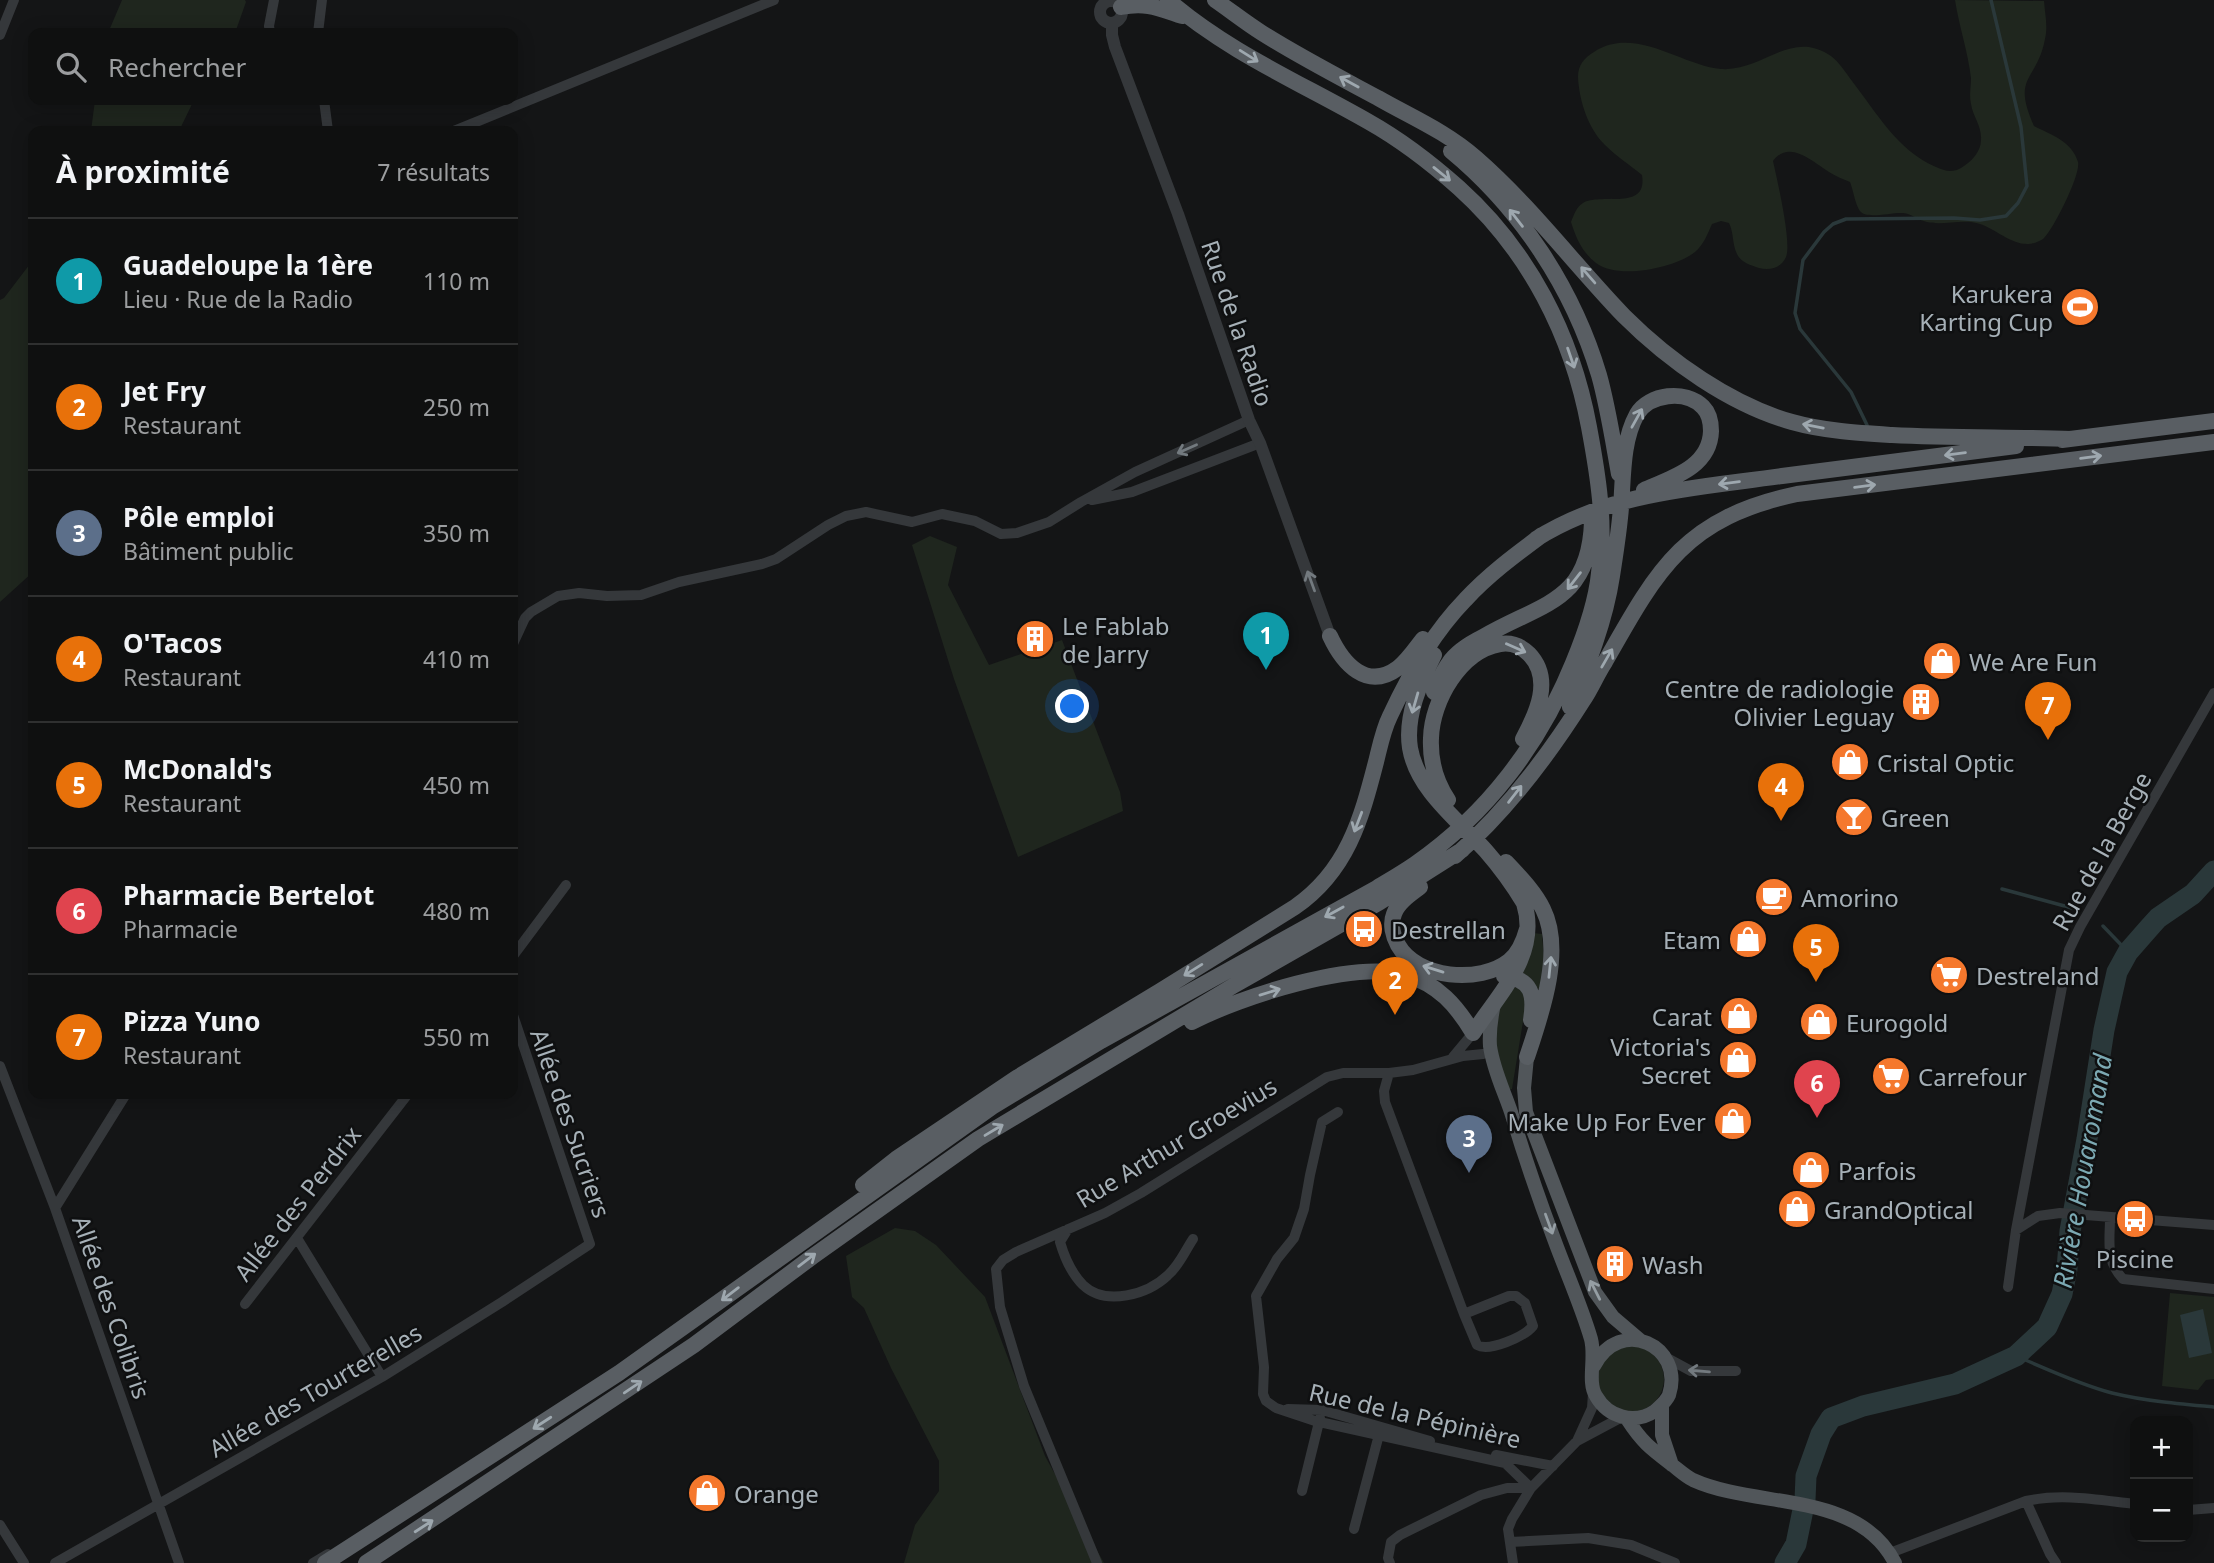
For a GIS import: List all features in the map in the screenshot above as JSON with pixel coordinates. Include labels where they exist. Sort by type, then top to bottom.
[{"type":"highway","points":[[1168,0],[1191,19],[1276,73],[1371,122],[1457,186],[1489,217],[1526,266],[1559,326],[1580,386],[1591,440],[1595,488],[1607,512],[1609,599],[1588,666],[1569,710],[1539,764]]},
{"type":"highway","points":[[1215,0],[1262,33],[1441,131],[1476,158],[1543,224],[1626,318],[1717,389],[1753,408],[1793,422],[1837,431],[1944,438],[2071,439]]},
{"type":"highway","points":[[1121,7],[1149,5],[1191,19]]},
{"type":"highway","points":[[1409,115],[1500,198],[1534,241],[1555,275],[1573,309],[1598,372],[1621,483]]},
{"type":"highway","points":[[1436,798],[1426,775],[1422,742],[1430,702],[1449,663],[1476,640],[1543,608],[1565,592],[1585,564],[1590,546],[1621,483],[1632,424],[1639,411],[1648,402],[1669,396],[1683,398],[1703,407],[1711,422],[1711,440],[1707,452],[1696,464],[1607,512]]},
{"type":"highway","points":[[1331,636],[1341,656],[1358,673],[1375,676],[1390,673],[1403,663],[1439,619],[1475,582],[1503,559],[1574,517],[1607,512],[1696,488],[2214,421]]},
{"type":"highway","points":[[1527,1057],[1533,999],[1527,985],[1512,977],[1433,971],[1408,958],[1394,936],[1392,921],[1395,910],[1489,824],[1539,764],[1585,698],[1645,593],[1658,574],[1686,545],[1723,518],[1751,506],[1797,494],[2214,442]]},
{"type":"highway","points":[[325,1563],[619,1373],[992,1107],[1101,1041],[1375,889],[1415,864],[1476,811],[1512,773],[1548,716],[1567,677],[1592,612],[1607,512]]},
{"type":"highway","points":[[1054,1094],[1116,1065],[1232,1003],[1348,974],[1389,972],[1406,975],[1430,985],[1459,1010],[1473,1033],[1512,977],[1526,947],[1524,903],[1487,853],[1436,798],[1421,776],[1409,746],[1410,721],[1421,682],[1438,646],[1480,591],[1542,535]]},
{"type":"highway","points":[[785,1254],[857,1190],[929,1136],[1018,1077],[1295,907],[1319,887],[1333,872],[1355,831],[1385,728],[1412,673],[1447,620],[1464,600],[1500,566],[1542,535]]},
{"type":"highway","points":[[1476,811],[1523,739],[1539,706],[1541,680],[1536,664],[1521,648],[1509,643],[1497,644],[1475,654],[1455,676],[1432,724],[1431,747],[1440,787],[1452,806],[1531,890],[1544,911],[1551,945],[1550,970],[1527,1057]]},
{"type":"highway","points":[[369,1563],[694,1346],[812,1257],[978,1139],[1233,986],[1380,902],[1462,850]]},
{"type":"highway","points":[[1465,975],[1491,971],[1510,960],[1522,944],[1527,929]]},
{"type":"main road","points":[[1496,999],[1490,1026],[1491,1053],[1526,1160]]},
{"type":"main road","points":[[1473,1033],[1526,1160],[1586,1323],[1594,1351],[1593,1392],[1603,1406],[1625,1418],[1647,1447],[1695,1481],[1823,1510],[1857,1523],[1871,1532],[1893,1558]]},
{"type":"main road","points":[[1527,1057],[1524,1088],[1526,1112],[1589,1278],[1608,1311],[1640,1340]]},
{"type":"main road","points":[[1594,1366],[1606,1348],[1628,1339],[1652,1345],[1665,1357],[1671,1381],[1669,1394],[1662,1406],[1649,1414],[1625,1418]]},
{"type":"main road","points":[[1662,1406],[1662,1435],[1672,1465]]},
{"type":"street","points":[[0,35],[15,0]]},
{"type":"street","points":[[269,28],[274,0]]},
{"type":"street","points":[[319,28],[322,0]]},
{"type":"street","points":[[518,104],[750,5],[774,0]]},
{"type":"street","name":"Rue de la Radio","points":[[1121,7],[1112,1],[1101,2],[1101,17],[1105,22],[1112,23],[1115,47],[1178,214],[1249,420],[1260,443],[1331,636]]},
{"type":"street","points":[[1112,23],[1120,17],[1121,7]]},
{"type":"street","points":[[325,105],[327,126]]},
{"type":"street","points":[[466,126],[515,105]]},
{"type":"street","points":[[518,633],[531,612],[558,596],[579,593],[641,595],[679,582],[762,564],[776,559],[846,516],[866,512],[912,522],[943,514],[975,521],[1001,534],[1017,533],[1049,522],[1135,472],[1249,420]]},
{"type":"street","points":[[1081,502],[1132,492],[1228,453],[1260,443]]},
{"type":"street","name":"Rue de la Berge","points":[[2008,1287],[2016,1230],[2069,950],[2214,693]]},
{"type":"street","points":[[518,949],[566,885]]},
{"type":"street","name":"Allée des Sucriers","points":[[518,1030],[590,1244]]},
{"type":"street","points":[[1443,1063],[1457,1053],[1473,1033]]},
{"type":"street","name":"Rue Arthur Groevius","points":[[1097,1563],[1024,1386],[1006,1330],[995,1274],[1000,1263],[1008,1256],[1105,1213],[1141,1193],[1327,1077],[1343,1073],[1389,1073],[1423,1068],[1469,1055],[1483,1054]]},
{"type":"street","name":"Allée des Colibris","points":[[0,1066],[55,1208],[180,1563]]},
{"type":"street","points":[[1389,1073],[1384,1091],[1385,1102],[1464,1314],[1477,1345],[1486,1348],[1526,1333],[1532,1326],[1525,1303],[1516,1296],[1509,1296],[1464,1314]]},
{"type":"street","points":[[55,1208],[123,1099]]},
{"type":"street","name":"Allée des Perdrix","points":[[246,1304],[404,1099]]},
{"type":"street","points":[[1276,1408],[1266,1401],[1263,1394],[1264,1367],[1256,1296],[1276,1259],[1294,1238],[1304,1209],[1322,1122],[1338,1112]]},
{"type":"street","points":[[2016,1230],[2038,1216],[2060,1213],[2214,1225]]},
{"type":"street","points":[[2110,1217],[2109,1259],[2123,1279],[2214,1289]]},
{"type":"street","points":[[1068,1229],[1060,1242],[1067,1265],[1085,1287],[1105,1296],[1135,1295],[1160,1282],[1171,1273],[1193,1239]]},
{"type":"street","points":[[297,1238],[382,1377]]},
{"type":"street","name":"Allée des Tourterelles","points":[[55,1563],[382,1377],[480,1317],[590,1244]]},
{"type":"street","points":[[1665,1357],[1691,1371],[1736,1371]]},
{"type":"street","name":"Rue de la Pépinière","points":[[1276,1408],[1322,1410],[1380,1432],[1505,1463],[1531,1488],[1577,1441],[1592,1408],[1593,1392]]},
{"type":"street","name":"Rue de la Pépinière","points":[[1276,1408],[1319,1422],[1553,1466]]},
{"type":"street","points":[[1302,1491],[1322,1410]]},
{"type":"street","name":"Rue de la Pépinière","points":[[1577,1441],[1625,1418]]},
{"type":"street","points":[[1354,1529],[1380,1432]]},
{"type":"street","points":[[1390,1563],[1388,1550],[1391,1542],[1399,1535],[1481,1495],[1507,1488],[1531,1488]]},
{"type":"street","points":[[1513,1563],[1508,1529],[1531,1488]]},
{"type":"street","points":[[1893,1558],[2026,1501],[2062,1496],[2130,1503]]},
{"type":"street","points":[[2026,1501],[2056,1563]]},
{"type":"street","points":[[2193,1510],[2214,1508]]},
{"type":"street","points":[[313,1563],[405,1511]]},
{"type":"street","points":[[0,1525],[24,1563]]},
{"type":"street","points":[[1510,1542],[1588,1538],[1631,1545],[1675,1563]]},
{"type":"shaded area","points":[[122,0],[246,2],[237,28],[110,28]]},
{"type":"shaded area","points":[[1955,0],[2044,1],[2045,39],[2037,64],[2025,87],[2025,97],[2034,126],[2066,144],[2075,155],[2078,168],[2066,201],[2043,239],[2022,244],[1974,222],[1933,223],[1903,213],[1864,214],[1858,207],[1850,182],[1801,154],[1786,152],[1773,161],[1787,239],[1786,257],[1775,268],[1759,268],[1741,260],[1735,250],[1729,223],[1721,221],[1712,224],[1703,243],[1695,252],[1661,267],[1618,271],[1596,263],[1583,249],[1571,222],[1579,207],[1591,200],[1631,197],[1638,193],[1642,186],[1642,175],[1605,145],[1586,114],[1580,95],[1578,73],[1582,62],[1590,54],[1610,45],[1626,43],[1658,49],[1721,69],[1750,64],[1790,49],[1817,49],[1837,61],[1889,130],[1910,151],[1939,168],[1955,171],[1975,156],[1981,140],[1971,104],[1970,68]]},
{"type":"shaded area","points":[[94,105],[192,105],[181,126],[92,126]]},
{"type":"shaded area","points":[[28,267],[28,577],[0,602],[0,300]]},
{"type":"shaded area","points":[[930,536],[957,547],[948,585],[989,665],[1062,640],[1120,792],[1123,811],[1018,857],[954,679],[912,545]]},
{"type":"shaded area","points":[[1533,933],[1542,934],[1544,956],[1543,978],[1537,991],[1519,972]]},
{"type":"shaded area","points":[[1510,987],[1520,988],[1525,993],[1526,1003],[1512,1089],[1506,1090],[1493,1040],[1502,996]]},
{"type":"shaded area","points":[[895,1228],[915,1231],[936,1245],[985,1297],[1045,1456],[1104,1563],[904,1563],[915,1525],[939,1491],[939,1461],[891,1368],[864,1308],[852,1297],[846,1256]]},
{"type":"shaded area","points":[[2170,1293],[2214,1297],[2214,1379],[2206,1380],[2198,1390],[2162,1386]]},
{"type":"shaded area","points":[[2203,1309],[2212,1353],[2189,1358],[2180,1315]]},
{"type":"shaded area","points":[[1631,1346],[1644,1349],[1654,1356],[1661,1366],[1664,1379],[1661,1392],[1654,1402],[1644,1409],[1631,1412],[1618,1409],[1608,1402],[1601,1392],[1598,1379],[1601,1366],[1608,1356],[1618,1349]]},
{"type":"waterway","points":[[1867,425],[1851,392],[1800,329],[1795,313],[1803,260],[1824,232],[1833,224],[1846,219],[1980,220],[2006,216],[2018,203],[2027,186],[2021,127],[1991,0]]},
{"type":"waterway","name":"Rivière Houaromand","points":[[1785,1563],[1796,1544],[1805,1500],[1806,1476],[1821,1434],[1831,1418],[1863,1406],[1955,1384],[2016,1356],[2047,1327],[2062,1294],[2067,1269],[2070,1231],[2104,1030],[2117,972],[2128,952],[2158,918],[2193,894],[2214,871]]},
{"type":"waterway","points":[[2002,889],[2072,908]]},
{"type":"waterway","points":[[2103,926],[2128,952]]},
{"type":"waterway","points":[[2016,1356],[2075,1381],[2112,1393],[2214,1407]]},
{"type":"place","name":"Karukera Karting Cup","points":[[2080,307]]},
{"type":"place","name":"Le Fablab de Jarry","points":[[1035,639]]},
{"type":"place","name":"We Are Fun","points":[[1942,661]]},
{"type":"place","name":"Guadeloupe la 1ère","points":[[1266,670]]},
{"type":"place","name":"Centre de radiologie Olivier Leguay","points":[[1921,702]]},
{"type":"place","name":"Pizza Yuno","points":[[2048,740]]},
{"type":"place","name":"Cristal Optic","points":[[1850,762]]},
{"type":"place","name":"Green","points":[[1854,817]]},
{"type":"place","name":"O'Tacos","points":[[1781,821]]},
{"type":"place","name":"Amorino","points":[[1774,897]]},
{"type":"place","name":"Destrellan","points":[[1364,929]]},
{"type":"place","name":"Etam","points":[[1748,939]]},
{"type":"place","name":"Destreland","points":[[1949,975]]},
{"type":"place","name":"McDonald's","points":[[1816,982]]},
{"type":"place","name":"Jet Fry","points":[[1395,1015]]},
{"type":"place","name":"Carat","points":[[1739,1016]]},
{"type":"place","name":"Eurogold","points":[[1819,1022]]},
{"type":"place","name":"Victoria's Secret","points":[[1738,1060]]},
{"type":"place","name":"Carrefour","points":[[1891,1076]]},
{"type":"place","name":"Pharmacie Bertelot","points":[[1817,1118]]},
{"type":"place","name":"Make Up For Ever","points":[[1733,1121]]},
{"type":"place","name":"Parfois","points":[[1811,1170]]},
{"type":"place","name":"Pôle emploi","points":[[1469,1173]]},
{"type":"place","name":"GrandOptical","points":[[1797,1209]]},
{"type":"place","name":"Piscine","points":[[2135,1219]]},
{"type":"place","name":"Wash","points":[[1615,1264]]},
{"type":"place","name":"Orange","points":[[707,1493]]}]
